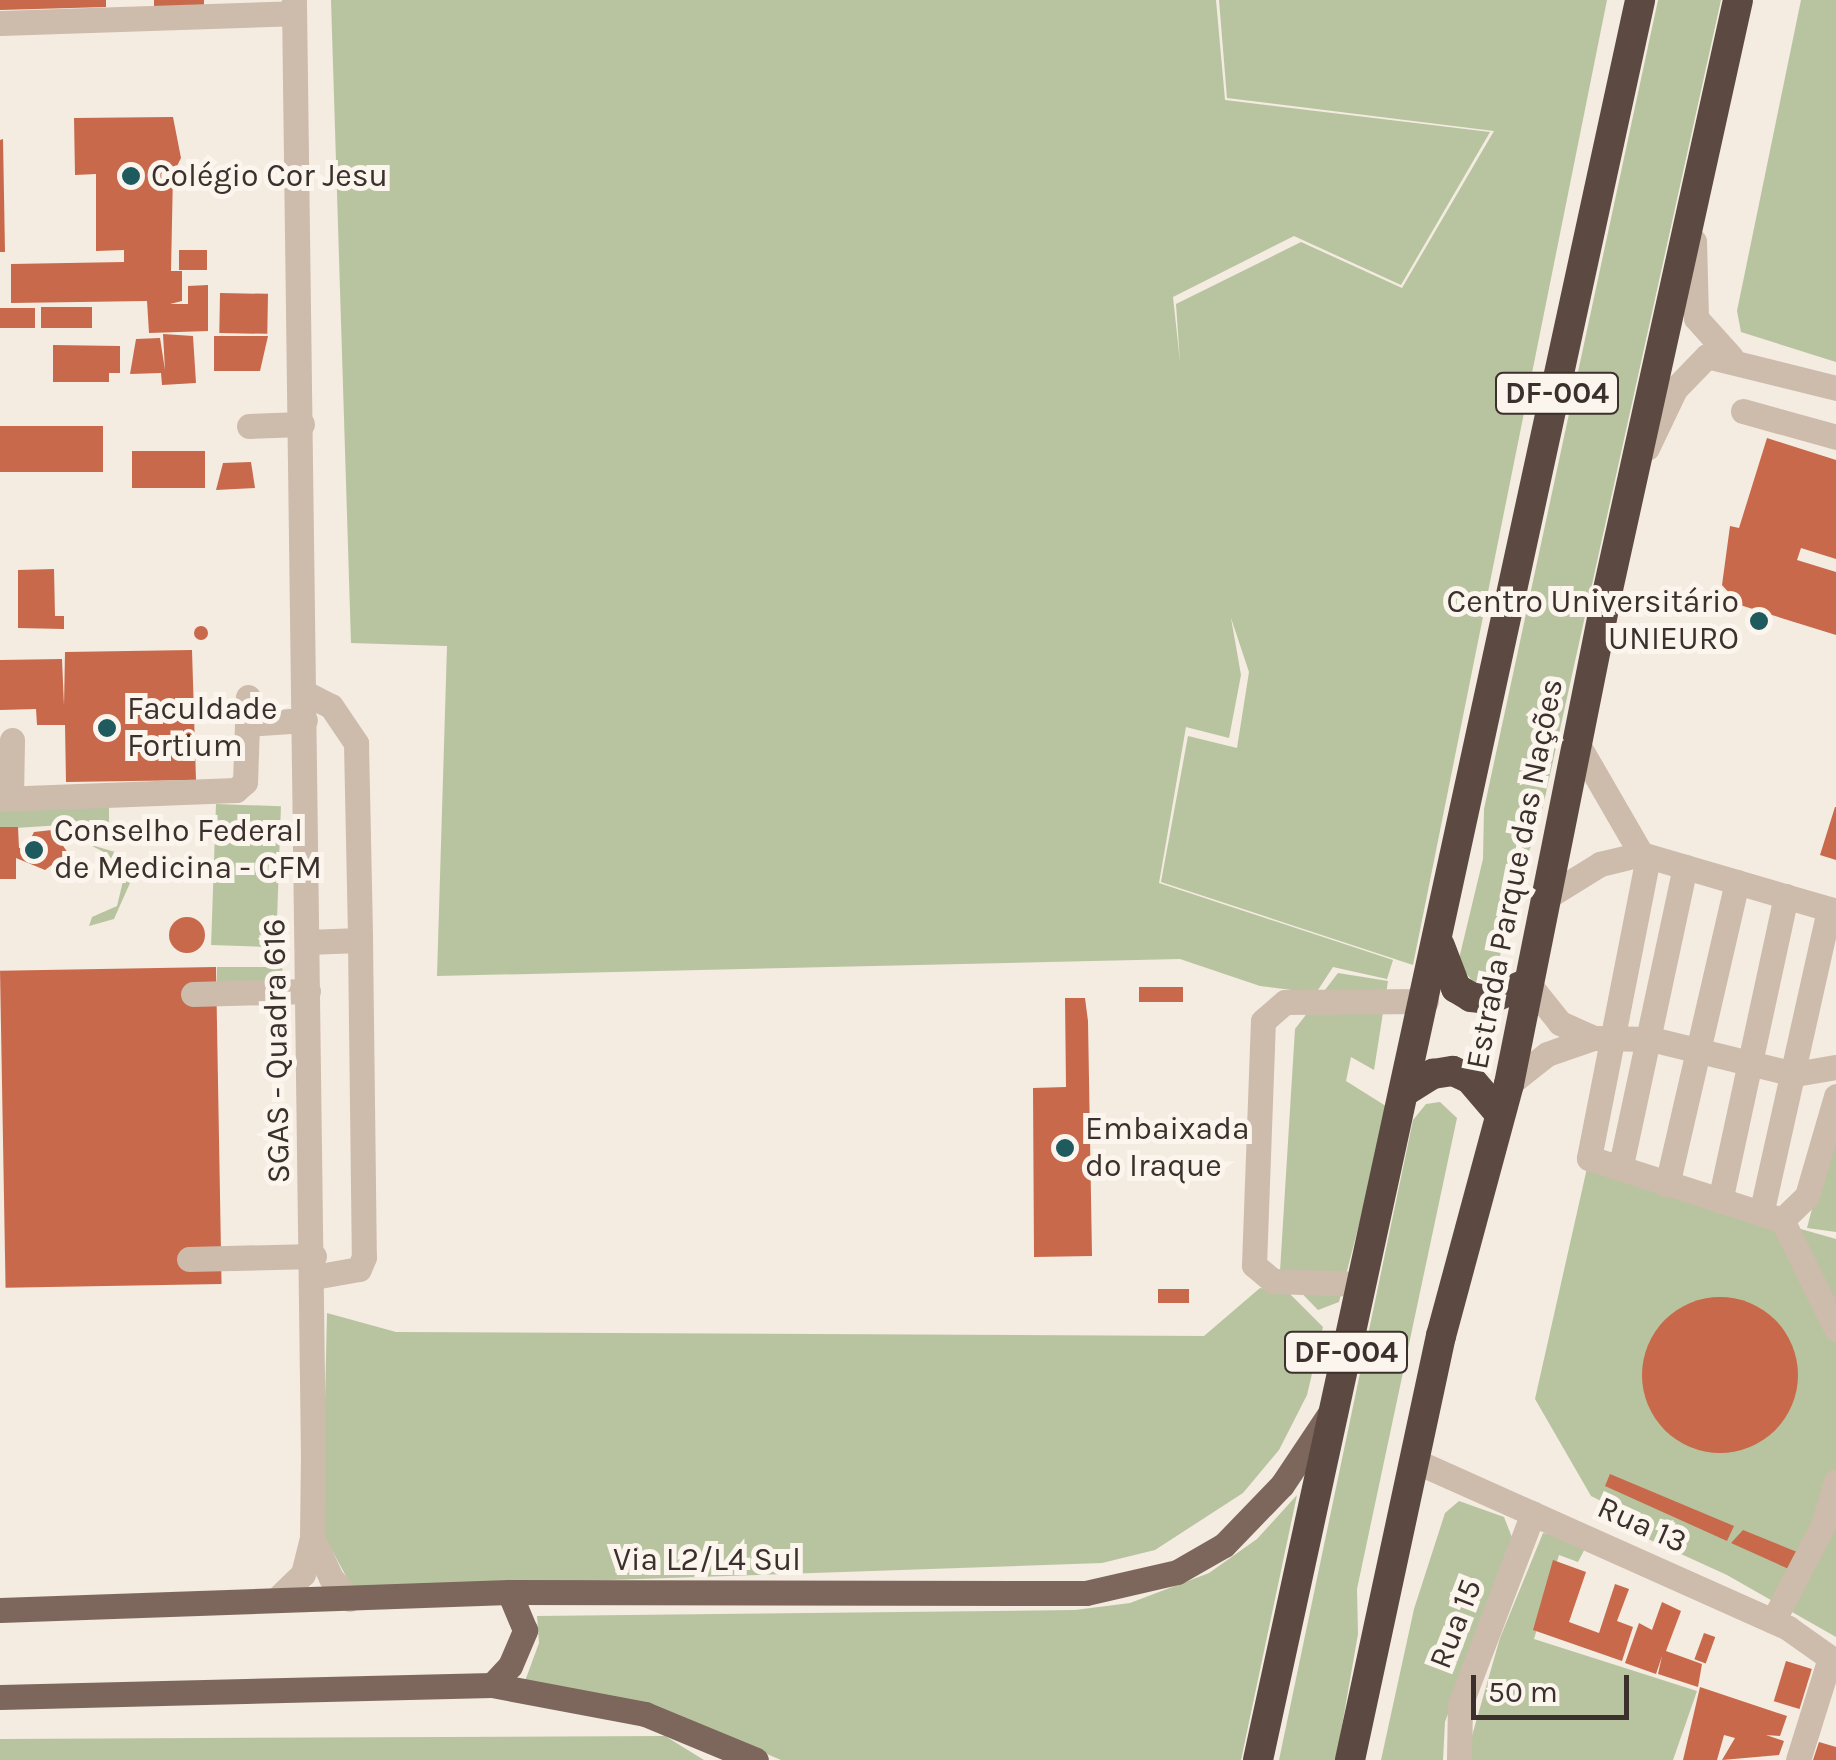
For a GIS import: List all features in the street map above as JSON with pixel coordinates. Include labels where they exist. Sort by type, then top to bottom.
[{"type":"highway","name":"Estrada Parque das Nações","points":[[1258,1760],[1361,1284],[1440,946],[1640,0]]},
{"type":"highway","name":"Estrada Parque das Nações","points":[[1350,1760],[1415,1461],[1509,1084],[1577,743],[1738,0]]},
{"type":"highway","points":[[1440,946],[1456,988],[1472,997],[1490,998],[1528,983]]},
{"type":"highway","points":[[1407,1090],[1433,1074],[1452,1071],[1470,1079],[1500,1114]]},
{"type":"main road","name":"Via L2/L4 Sul","points":[[0,1610],[279,1596],[350,1599],[509,1592],[1086,1593],[1159,1576],[1224,1544],[1282,1486],[1335,1404]]},
{"type":"main road","points":[[492,1685],[510,1666],[525,1630],[509,1592]]},
{"type":"main road","points":[[0,1697],[492,1685],[645,1714],[756,1760]]},
{"type":"street","points":[[0,23],[294,7]]},
{"type":"street","name":"SGAS - Quadra 616","points":[[279,1596],[303,1574],[312,1537],[314,1266],[294,7]]},
{"type":"street","points":[[1695,208],[1696,318],[1731,357]]},
{"type":"street","points":[[1638,466],[1689,368],[1707,356],[1731,357],[1836,388]]},
{"type":"street","points":[[1742,411],[1836,437]]},
{"type":"street","points":[[249,426],[302,424]]},
{"type":"street","points":[[189,1258],[358,1269],[364,1257],[356,743],[331,706],[305,694]]},
{"type":"street","points":[[12,740],[6,799],[226,794],[244,782],[248,697]]},
{"type":"street","points":[[247,724],[305,720]]},
{"type":"street","points":[[1577,743],[1645,856],[1603,1038],[1589,1158],[1621,1165],[1667,1185],[1772,1217],[1808,1196],[1836,1096]]},
{"type":"street","points":[[1545,898],[1600,864],[1645,856],[1832,910],[1795,1074],[1772,1217],[1836,1329]]},
{"type":"street","points":[[1621,1165],[1686,867]]},
{"type":"street","points":[[1667,1185],[1737,882]]},
{"type":"street","points":[[1720,1201],[1786,896]]},
{"type":"street","points":[[307,942],[360,940]]},
{"type":"street","points":[[1528,983],[1560,1023],[1603,1038],[1651,1040],[1795,1074],[1836,1067]]},
{"type":"street","points":[[193,994],[308,992]]},
{"type":"street","points":[[1361,1284],[1273,1281],[1254,1265],[1264,1021],[1285,1002],[1426,1002]]},
{"type":"street","points":[[1509,1084],[1547,1054],[1603,1038]]},
{"type":"street","name":"Rua 13","points":[[1415,1461],[1773,1621],[1833,1660]]},
{"type":"street","points":[[1773,1621],[1835,1491]]},
{"type":"street","name":"Rua 15","points":[[1459,1760],[1460,1706],[1533,1513]]},
{"type":"street","name":"SGAS - Quadra 616","points":[[312,1537],[331,1578],[350,1599]]},
{"type":"street","points":[[1798,1760],[1833,1660]]},
{"type":"green space","points":[[331,0],[1216,0],[1225,100],[1490,132],[1401,285],[1294,236],[1173,297],[1180,362],[1176,304],[1301,242],[1402,288],[1494,131],[1227,98],[1219,0],[1607,0],[1413,965],[1161,882],[1188,736],[1237,748],[1249,672],[1231,618],[1241,675],[1229,738],[1186,727],[1159,883],[1393,960],[1387,979],[1333,967],[1316,993],[1260,986],[1180,959],[437,976],[447,646],[351,643]]},
{"type":"green space","points":[[1658,0],[1721,0],[1538,829],[1520,873],[1495,976],[1474,983],[1458,963],[1483,859],[1484,809]]},
{"type":"green space","points":[[1801,0],[1836,0],[1836,362],[1741,332],[1737,311]]},
{"type":"green space","points":[[216,804],[281,806],[276,947],[211,945]]},
{"type":"green space","points":[[109,805],[109,822],[0,829],[0,807]]},
{"type":"green space","points":[[88,844],[115,852],[130,883],[114,919],[89,926],[92,917],[117,906],[124,877],[108,854]]},
{"type":"green space","points":[[217,967],[282,967],[283,975],[280,981],[217,983]]},
{"type":"green space","points":[[1338,973],[1388,981],[1374,1070],[1351,1057],[1346,1081],[1389,1108],[1339,1302],[1318,1310],[1280,1271],[1295,1029]]},
{"type":"green space","points":[[1440,1102],[1457,1118],[1357,1589],[1358,1634],[1336,1760],[1279,1760],[1413,1120],[1426,1104]]},
{"type":"green space","points":[[1836,1117],[1836,1232],[1807,1228]]},
{"type":"green space","points":[[1587,1168],[1836,1239],[1836,1637],[1727,1575],[1613,1523],[1617,1509],[1591,1496],[1535,1399]]},
{"type":"green space","points":[[1260,1288],[1288,1292],[1323,1327],[1307,1395],[1279,1450],[1243,1493],[1155,1550],[1102,1563],[353,1589],[322,1532],[327,1313],[396,1332],[1204,1336]]},
{"type":"green space","points":[[1297,1495],[1241,1760],[781,1760],[650,1704],[525,1681],[539,1643],[537,1616],[1075,1610],[1130,1603],[1209,1573],[1257,1539]]},
{"type":"green space","points":[[1459,1501],[1504,1517],[1513,1540],[1445,1722],[1443,1760],[1381,1760],[1414,1609],[1445,1513]]},
{"type":"green space","points":[[1543,1533],[1589,1541],[1578,1562],[1559,1555],[1534,1639],[1697,1691],[1673,1760],[1465,1760],[1500,1638]]},
{"type":"green space","points":[[665,1736],[704,1760],[0,1760],[0,1739]]},
{"type":"building","points":[[0,0],[106,0],[106,7],[0,10]]},
{"type":"building","points":[[154,0],[204,0],[204,6],[154,7]]},
{"type":"building","points":[[173,117],[181,158],[173,174],[171,271],[182,271],[182,301],[170,304],[188,304],[188,286],[208,285],[208,331],[149,333],[147,301],[11,303],[11,264],[124,262],[124,250],[96,251],[96,174],[75,175],[74,118]]},
{"type":"building","points":[[3,139],[5,252],[0,252],[0,140]]},
{"type":"building","points":[[179,250],[207,250],[207,270],[179,270]]},
{"type":"building","points":[[220,293],[268,294],[267,334],[219,333]]},
{"type":"building","points":[[41,307],[92,307],[92,328],[41,328]]},
{"type":"building","points":[[0,308],[35,308],[35,328],[0,328]]},
{"type":"building","points":[[163,334],[193,336],[196,383],[162,385],[161,373],[130,374],[136,339],[160,338],[165,370]]},
{"type":"building","points":[[214,336],[268,336],[260,371],[214,371]]},
{"type":"building","points":[[53,345],[120,346],[120,373],[109,373],[109,382],[53,382]]},
{"type":"building","points":[[0,426],[103,426],[103,472],[0,472]]},
{"type":"building","points":[[1767,438],[1836,460],[1836,559],[1801,548],[1797,560],[1836,572],[1836,635],[1740,605],[1722,585],[1730,526],[1739,528]]},
{"type":"building","points":[[132,451],[205,451],[205,488],[132,488]]},
{"type":"building","points":[[251,462],[255,488],[216,490],[223,463]]},
{"type":"building","points":[[54,569],[55,616],[64,616],[64,629],[18,628],[18,570]]},
{"type":"building","points":[[201,626],[208,633],[201,640],[194,633]]},
{"type":"building","name":"Faculdade Fortium","points":[[192,650],[196,780],[66,782],[65,725],[37,725],[36,709],[0,710],[0,660],[62,659],[64,706],[65,652]]},
{"type":"building","points":[[1836,807],[1836,860],[1820,855]]},
{"type":"building","name":"Conselho Federal de Medicina - CFM","points":[[0,827],[18,827],[19,848],[26,848],[34,832],[52,830],[68,853],[45,870],[16,858],[16,879],[0,879]]},
{"type":"building","points":[[187,917],[200,922],[205,935],[200,948],[187,953],[174,948],[169,935],[174,922]]},
{"type":"building","points":[[216,967],[222,1284],[6,1288],[0,971]]},
{"type":"building","points":[[1139,987],[1183,987],[1183,1002],[1139,1002]]},
{"type":"building","points":[[1065,998],[1085,998],[1088,1021],[1092,1256],[1034,1257],[1033,1088],[1066,1087]]},
{"type":"building","points":[[1158,1289],[1189,1289],[1189,1303],[1158,1303]]},
{"type":"building","points":[[1720,1297],[1750,1303],[1775,1320],[1792,1345],[1798,1375],[1792,1405],[1775,1430],[1750,1447],[1720,1453],[1690,1447],[1665,1430],[1648,1405],[1642,1375],[1648,1345],[1665,1320],[1690,1303]]},
{"type":"building","points":[[1610,1474],[1734,1526],[1727,1541],[1605,1486]]},
{"type":"building","points":[[1743,1530],[1797,1552],[1791,1570],[1731,1543]]},
{"type":"building","points":[[1553,1560],[1586,1572],[1569,1622],[1599,1633],[1615,1584],[1629,1589],[1617,1621],[1633,1627],[1622,1661],[1533,1630]]},
{"type":"building","points":[[1662,1602],[1681,1611],[1666,1651],[1702,1664],[1698,1687],[1658,1674],[1662,1656],[1656,1674],[1625,1663],[1639,1623],[1652,1630]]},
{"type":"building","points":[[1704,1633],[1715,1637],[1706,1663],[1694,1659]]},
{"type":"building","points":[[1786,1661],[1812,1669],[1800,1709],[1774,1701]]},
{"type":"building","points":[[1700,1687],[1787,1716],[1780,1736],[1766,1735],[1784,1741],[1779,1755],[1722,1760],[1735,1738],[1724,1735],[1717,1760],[1683,1760]]},
{"type":"building","points":[[1819,1742],[1836,1747],[1836,1760],[1813,1760]]},
{"type":"place","name":"Colégio Cor Jesu","points":[[131,176]]},
{"type":"place","name":"Centro Universitário UNIEURO","points":[[1759,621]]},
{"type":"place","name":"Faculdade Fortium","points":[[107,728]]},
{"type":"place","name":"Conselho Federal de Medicina - CFM","points":[[34,850]]},
{"type":"place","name":"Embaixada do Iraque","points":[[1065,1148]]}]
